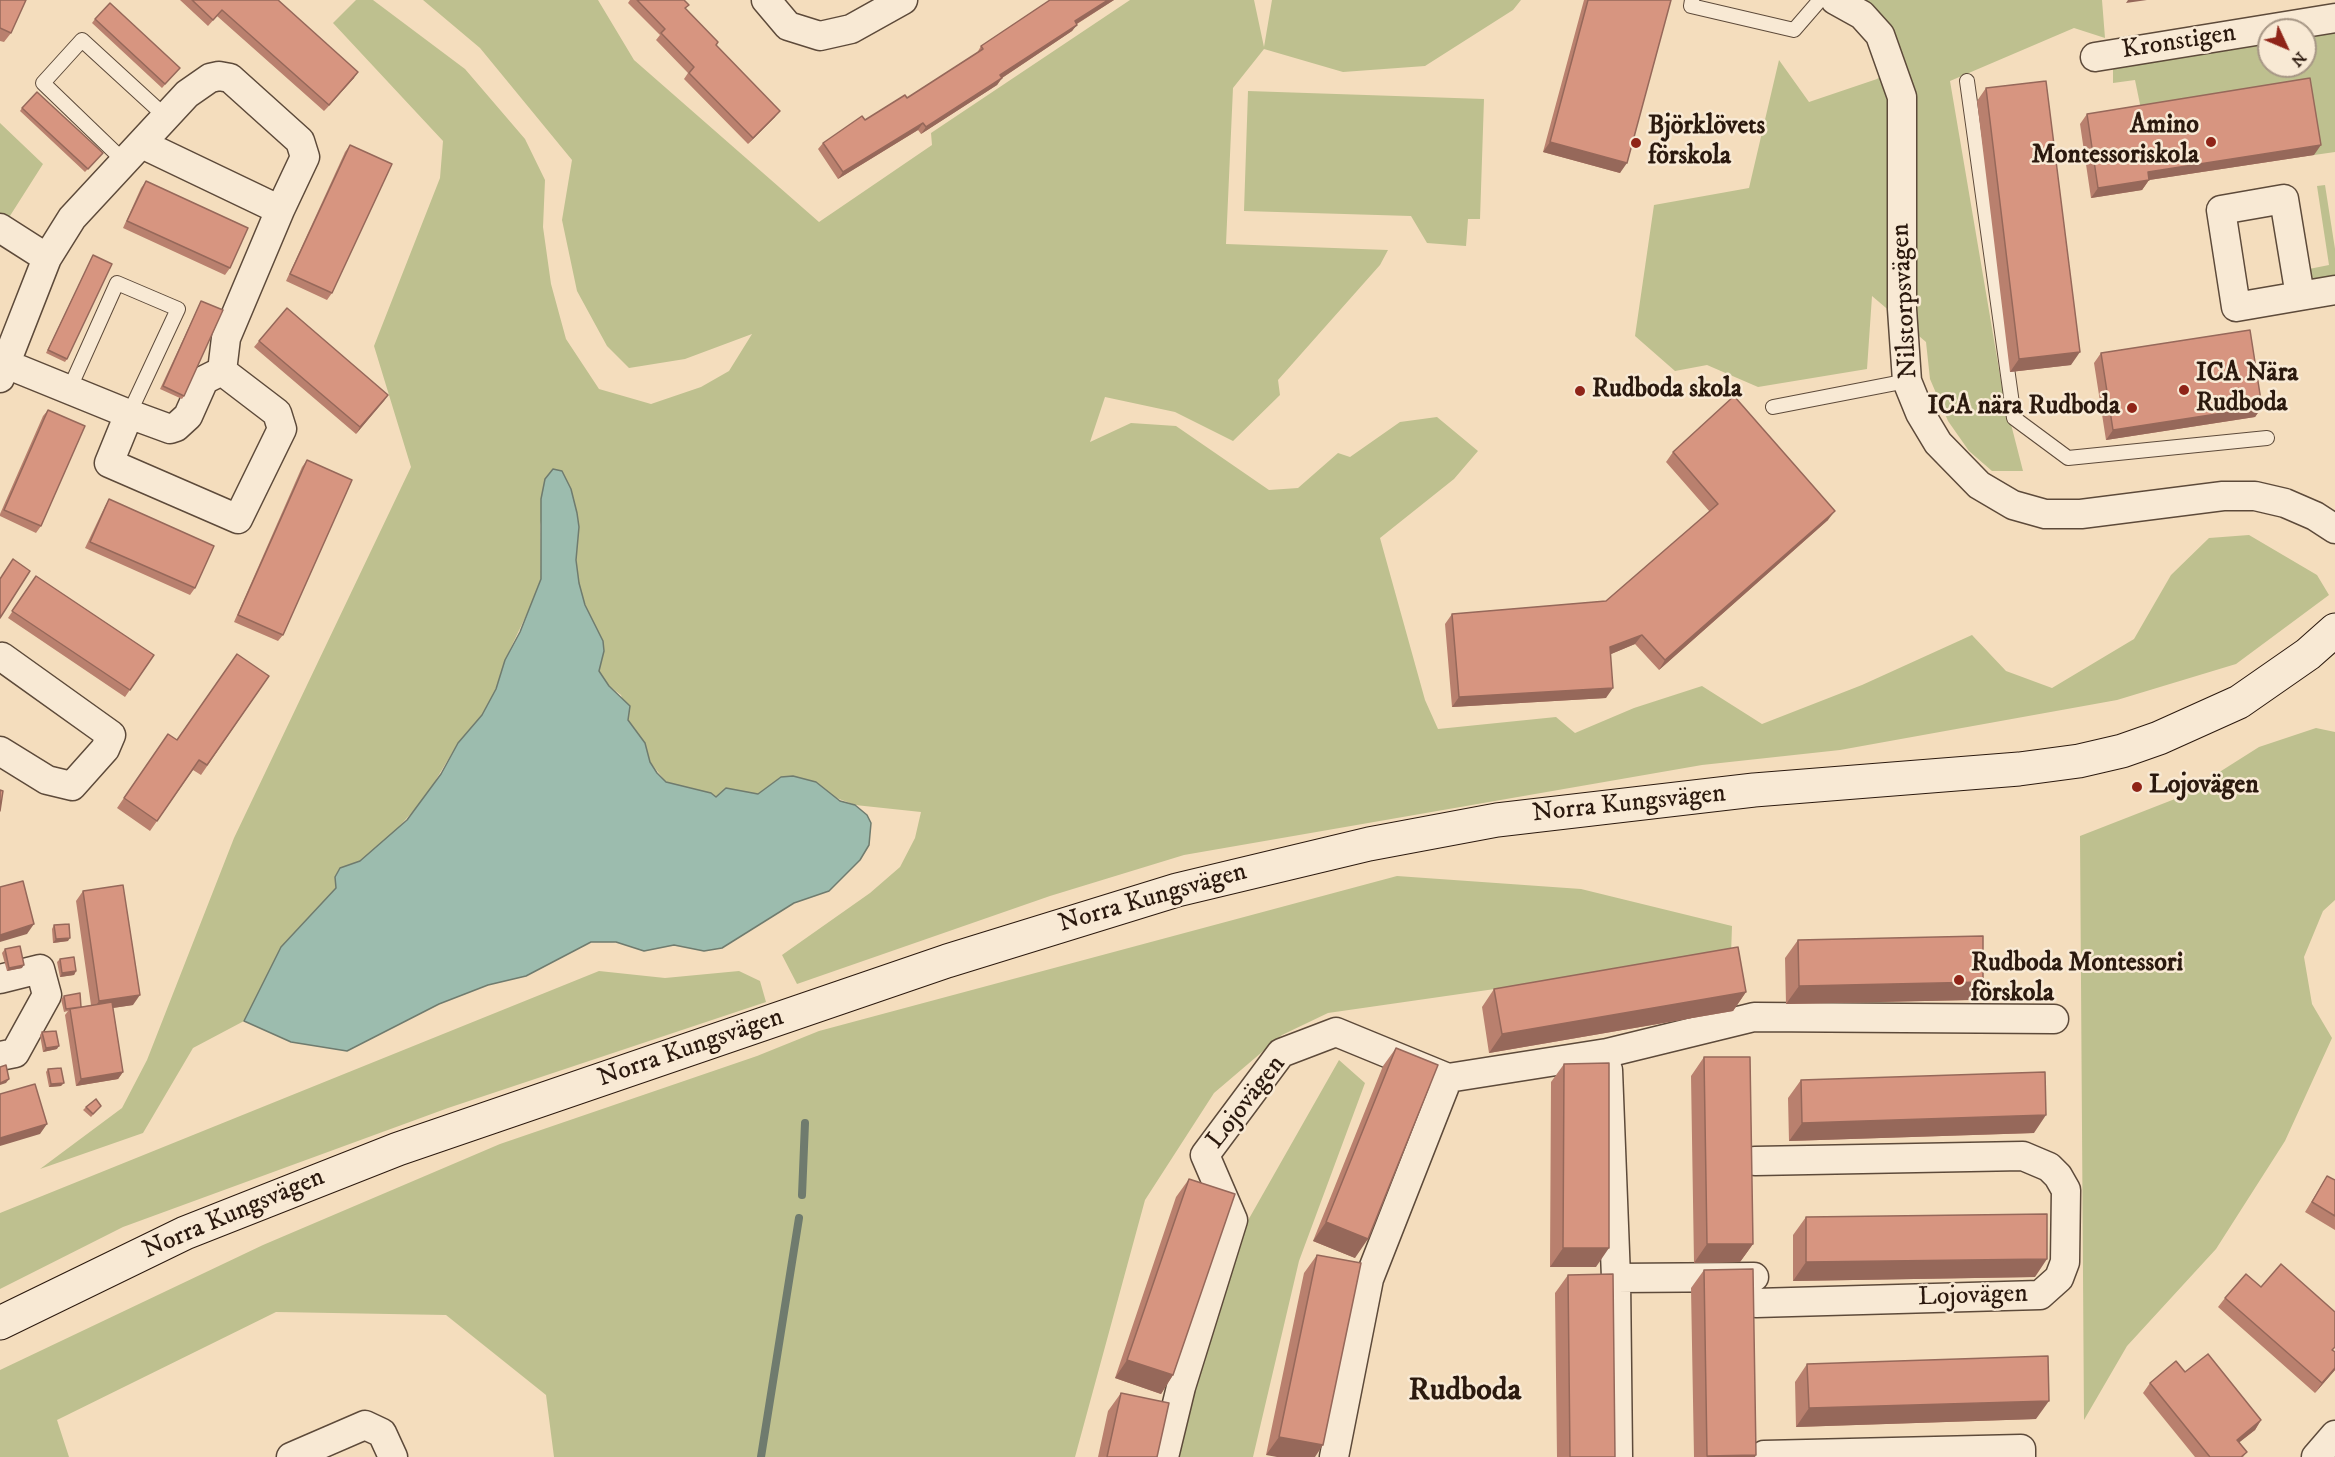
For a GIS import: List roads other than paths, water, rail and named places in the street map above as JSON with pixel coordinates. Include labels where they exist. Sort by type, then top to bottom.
[{"type":"main road","name":"Norra Kungsvägen","points":[[0,1323],[185,1233],[409,1145],[826,1002],[1063,924],[1177,890],[1369,843],[1509,818],[1766,789],[2019,769],[2122,751],[2178,730],[2239,702],[2276,678],[2335,630]]},
{"type":"street","points":[[766,0],[788,26],[820,36],[851,29],[903,0]]},
{"type":"street","name":"Nilstorpsvägen","points":[[1835,0],[1862,15],[1880,35],[1902,97],[1902,309],[1907,381],[1920,413],[1938,443],[1979,485],[2013,505],[2045,514],[2081,514],[2223,496],[2255,496],[2285,503],[2335,529]]},
{"type":"street","name":"Kronstigen","points":[[2095,57],[2335,18]]},
{"type":"street","points":[[219,76],[230,78],[300,141],[305,157],[226,338],[222,371],[204,380],[188,416],[176,427],[170,429],[69,390],[3,371],[47,258],[72,218],[187,94],[210,78],[219,76]]},
{"type":"street","points":[[133,153],[280,210]]},
{"type":"street","points":[[0,228],[47,258]]},
{"type":"street","points":[[2300,296],[2335,290]]},
{"type":"street","points":[[129,414],[109,463],[238,519],[282,429],[277,413],[222,371]]},
{"type":"street","points":[[0,658],[2,657],[111,735],[105,749],[72,786],[47,780],[0,751]]},
{"type":"street","points":[[0,979],[40,969],[47,995],[15,1053],[0,1056]]},
{"type":"street","points":[[1334,1457],[1369,1279],[1448,1078],[1607,1053],[1754,1017],[2054,1019]]},
{"type":"street","name":"Lojovägen","points":[[1164,1457],[1181,1387],[1233,1220],[1205,1155],[1274,1062],[1281,1053],[1336,1032],[1448,1078]]},
{"type":"street","points":[[1607,1053],[1616,1278],[1618,1457]]},
{"type":"street","name":"Lojovägen","points":[[1616,1278],[1755,1290],[2040,1295],[2059,1278],[2065,1262],[2066,1190],[2058,1176],[2049,1167],[2023,1156],[1755,1161]]},
{"type":"street","points":[[291,1457],[365,1425],[382,1433],[393,1457]]},
{"type":"street","points":[[2316,1457],[2335,1435]]},
{"type":"street","points":[[1764,1455],[2021,1449],[2021,1457]]},
{"type":"lane","points":[[1692,0],[1691,6],[1794,30],[1820,0]]},
{"type":"lane","points":[[133,153],[43,83],[82,40],[166,117]]},
{"type":"lane","points":[[1967,81],[2014,418],[2068,458],[2267,438]]},
{"type":"lane","points":[[69,390],[117,283],[178,309],[129,414]]},
{"type":"lane","points":[[1773,407],[1907,381]]},
{"type":"waterway","points":[[802,1195],[805,1123]]},
{"type":"waterway","points":[[761,1457],[799,1218]]},
{"type":"place","name":"Amino Montessoriskola","points":[[2211,142]]},
{"type":"place","name":"Björklövets förskola","points":[[1636,143]]},
{"type":"place","name":"ICA Nära Rudboda","points":[[2184,390]]},
{"type":"place","name":"Rudboda skola","points":[[1580,391]]},
{"type":"place","name":"ICA nära Rudboda","points":[[2132,408]]},
{"type":"place","name":"Lojovägen","points":[[2137,787]]},
{"type":"place","name":"Rudboda Montessori förskola","points":[[1959,980]]},
{"type":"district","name":"Rudboda","points":[[1465,1392]]}]
